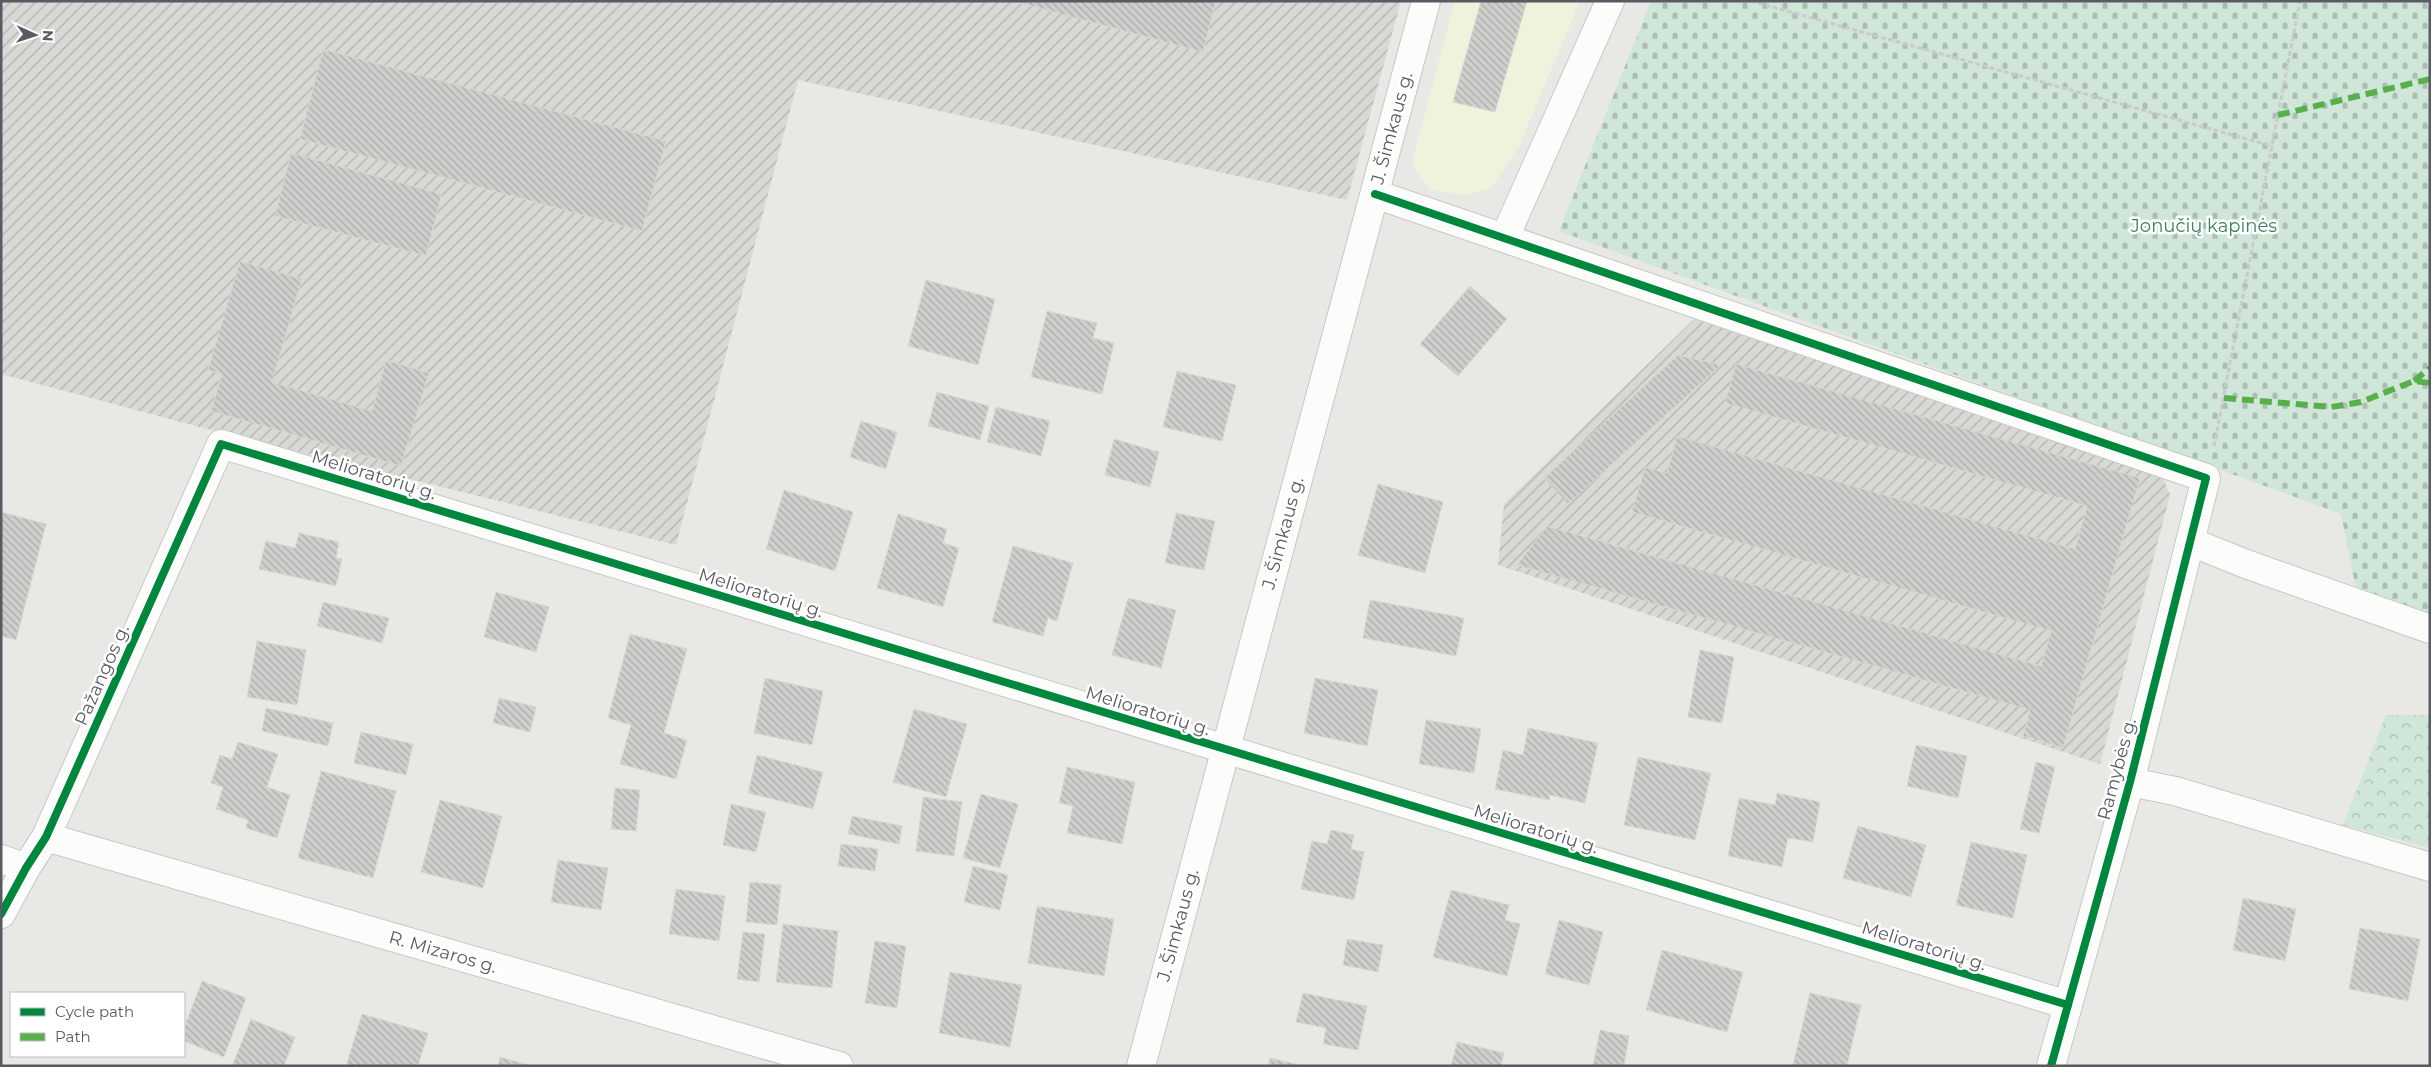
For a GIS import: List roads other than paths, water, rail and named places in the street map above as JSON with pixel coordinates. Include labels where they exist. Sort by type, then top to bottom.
[{"type":"street","name":"J. Šimkaus g.","points":[[1141,1066],[1426,1]]},
{"type":"street","points":[[1374,194],[1505,237],[1610,1]]},
{"type":"street","name":"Ramybės g.","points":[[1505,237],[2206,478],[2130,782],[2052,1066]]},
{"type":"street","name":"Melioratorių g.","points":[[221,444],[2068,1005]]},
{"type":"street","name":"Pažangos g.","points":[[1,914],[14,863],[46,838],[221,444]]},
{"type":"street","points":[[2191,542],[2246,564],[2430,629]]},
{"type":"street","name":"Ramybės g.","points":[[2130,782],[2175,791],[2430,867]]},
{"type":"street","name":"R. Mizaros g.","points":[[46,838],[839,1066]]},
{"type":"park label","name":"Jonučių kapinės","points":[[2204,226]]}]
